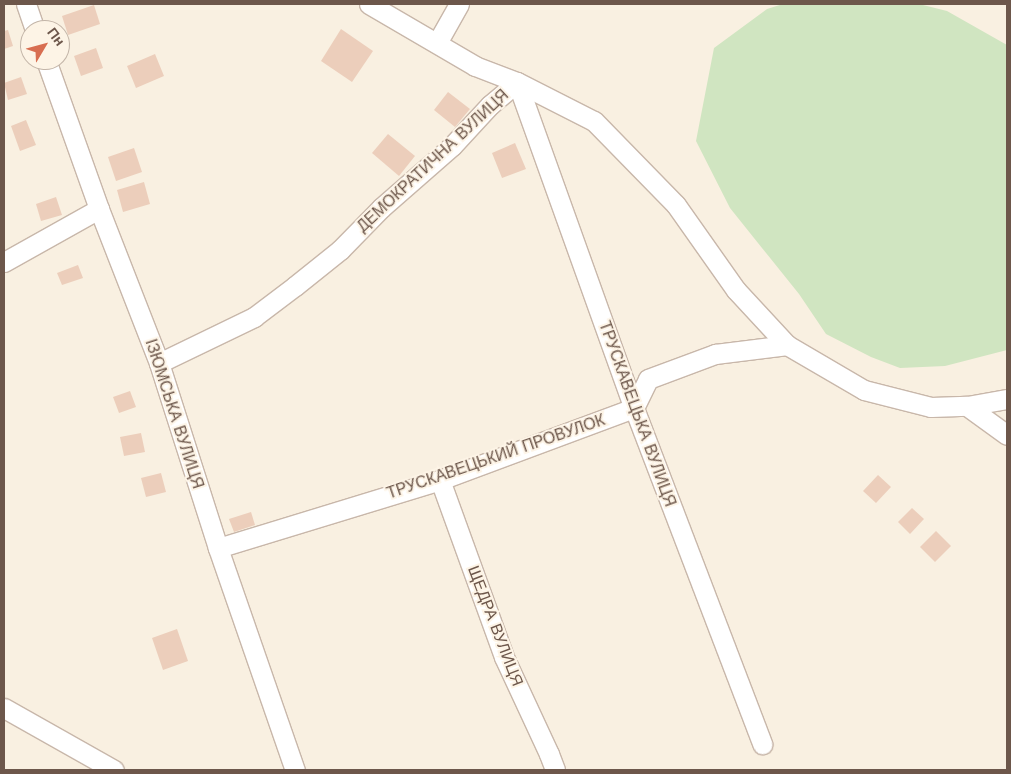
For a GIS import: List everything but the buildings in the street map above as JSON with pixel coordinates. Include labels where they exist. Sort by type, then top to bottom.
[{"type":"street","points":[[26,4],[32,20]]},
{"type":"street","points":[[369,4],[475,66],[518,82]]},
{"type":"street","points":[[437,43],[459,4]]},
{"type":"street","name":"ІЗЮМСЬКА ВУЛИЦЯ","points":[[50,70],[99,209],[159,363],[218,548],[295,770]]},
{"type":"street","name":"ДЕМОКРАТИЧНА ВУЛИЦЯ","points":[[159,363],[254,317],[295,286],[340,250],[381,208],[452,146],[490,105],[518,82],[594,121],[615,140],[676,205],[736,290],[787,345],[864,390],[931,407],[967,406],[1007,398]]},
{"type":"street","name":"ТРУСКАВЕЦЬКА ВУЛИЦЯ","points":[[518,82],[634,408],[762,744]]},
{"type":"street","points":[[4,262],[99,209]]},
{"type":"street","points":[[634,408],[648,379],[715,354],[787,345]]},
{"type":"street","points":[[967,406],[1007,435]]},
{"type":"street","name":"ТРУСКАВЕЦЬКИЙ ПРОВУЛОК","points":[[218,548],[440,480],[634,408]]},
{"type":"street","name":"ЩЕДРА ВУЛИЦЯ","points":[[440,480],[504,657],[549,754],[554,770]]},
{"type":"street","points":[[4,708],[114,770]]},
{"type":"green space","points":[[783,4],[919,4],[947,11],[1007,45],[1007,350],[945,366],[900,368],[871,357],[826,334],[799,294],[730,208],[696,141],[714,48],[767,9]]}]
